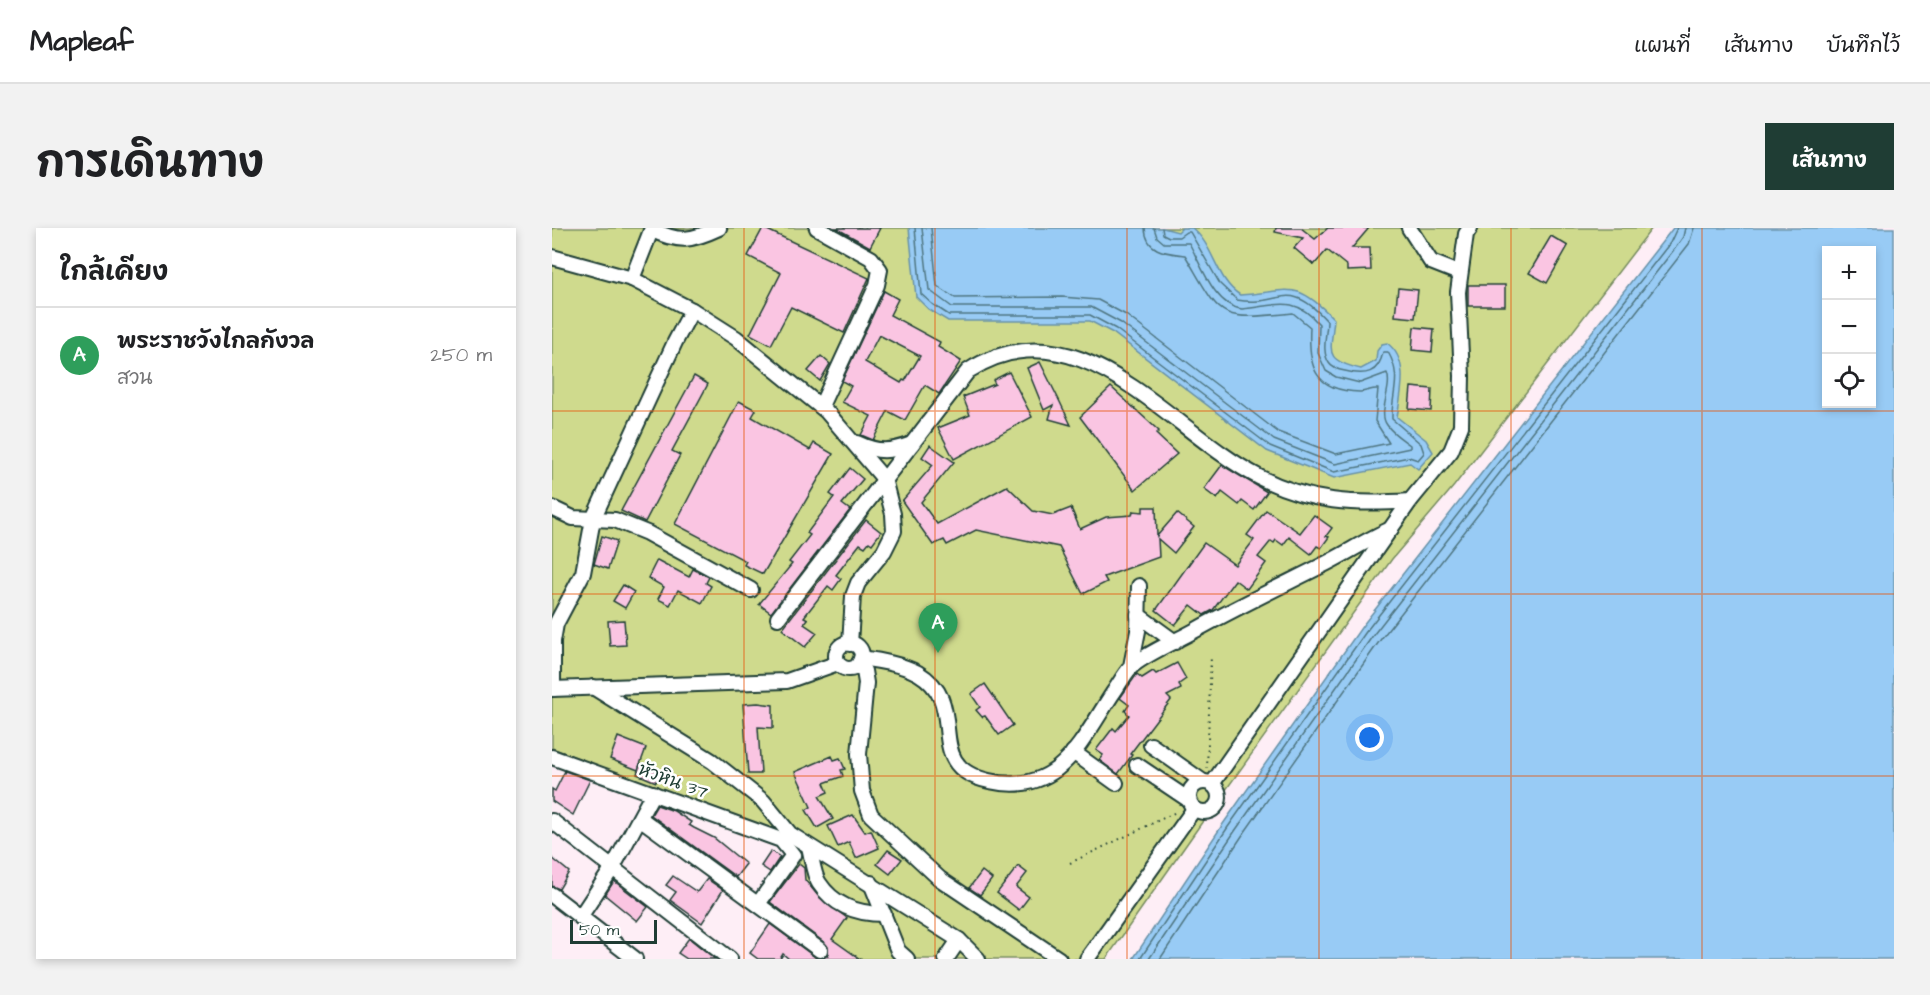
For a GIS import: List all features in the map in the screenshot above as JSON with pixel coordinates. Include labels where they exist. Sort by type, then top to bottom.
[{"type":"street","points":[[632,279],[652,229],[672,239],[692,239],[719,228]]},
{"type":"street","points":[[817,228],[871,258],[880,270],[877,285],[821,406]]},
{"type":"street","points":[[1409,228],[1431,262],[1459,273]]},
{"type":"street","points":[[1087,959],[1191,804],[1191,789],[1207,782],[1410,501],[1451,451],[1461,426],[1459,273],[1466,234],[1470,228]]},
{"type":"street","points":[[552,257],[632,279],[692,310],[736,338],[821,406],[884,479],[893,514],[894,531],[884,551],[858,582],[853,596],[850,644]]},
{"type":"street","points":[[692,310],[593,519],[583,573],[556,618],[553,641],[553,689],[787,681],[838,663]]},
{"type":"street","points":[[778,618],[968,371],[990,357],[1022,349],[1047,351],[1077,358],[1116,375],[1213,445],[1269,481],[1300,494],[1338,503],[1410,501]]},
{"type":"street","points":[[852,440],[872,451],[885,452],[913,444]]},
{"type":"street","points":[[552,508],[573,518],[615,520],[647,533],[751,590]]},
{"type":"street","points":[[1131,666],[1275,587],[1321,566],[1360,542],[1391,529]]},
{"type":"street","points":[[860,660],[904,667],[932,684],[947,713],[948,746],[954,761],[966,772],[987,781],[1019,785],[1040,781],[1073,752],[1131,666],[1138,615],[1139,586]]},
{"type":"street","points":[[1138,615],[1175,642]]},
{"type":"street","points":[[838,663],[837,650],[850,644],[858,647],[866,683],[859,754],[862,791],[870,815],[940,879],[1059,959]]},
{"type":"street","points":[[838,663],[847,669],[855,668],[860,660]]},
{"type":"street","points":[[593,687],[712,761],[763,801],[790,834],[959,940],[978,959]]},
{"type":"street","points":[[1137,765],[1191,804],[1209,812],[1218,805],[1220,794],[1207,782],[1151,745]]},
{"type":"street","points":[[1073,752],[1116,783]]},
{"type":"street","name":"หัวหิน 37","points":[[552,757],[781,840],[793,855],[758,904]]},
{"type":"street","points":[[580,917],[613,867],[641,819],[653,793]]},
{"type":"street","points":[[641,819],[820,950]]},
{"type":"street","points":[[552,821],[730,959]]},
{"type":"street","points":[[810,846],[819,883],[842,905],[861,914],[884,914]]},
{"type":"street","points":[[871,883],[898,951],[907,959]]},
{"type":"street","points":[[552,895],[635,959]]},
{"type":"street","points":[[946,959],[959,940]]},
{"type":"path","points":[[1207,782],[1211,655]]},
{"type":"path","points":[[1070,862],[1191,804]]},
{"type":"green space","points":[[552,228],[1652,228],[1454,486],[1392,559],[1225,791],[1220,808],[1205,818],[1106,959],[839,959],[763,903],[800,854],[782,836],[552,748]]},
{"type":"water","points":[[909,228],[1163,228],[1178,232],[1182,228],[1192,228],[1205,244],[1225,281],[1240,295],[1291,290],[1310,298],[1321,306],[1334,319],[1331,347],[1335,358],[1340,362],[1361,369],[1376,361],[1377,351],[1382,344],[1387,343],[1399,358],[1401,368],[1402,388],[1397,417],[1426,440],[1433,452],[1418,469],[1410,463],[1334,478],[1267,451],[1113,333],[1090,321],[948,321],[928,309],[916,297]]},
{"type":"water","points":[[1673,228],[1894,228],[1894,959],[1133,959],[1223,824],[1363,625]]},
{"type":"building","points":[[763,228],[869,278],[844,333],[791,307],[771,345],[750,334],[781,273],[748,256]]},
{"type":"building","points":[[836,228],[880,228],[870,247]]},
{"type":"building","points":[[1276,228],[1301,228],[1315,239],[1328,228],[1369,228],[1352,248],[1370,248],[1371,270],[1347,271],[1347,266],[1327,250],[1314,265],[1294,248],[1303,238],[1275,232]]},
{"type":"building","points":[[1551,236],[1568,246],[1547,283],[1529,273]]},
{"type":"building","points":[[1468,285],[1505,285],[1505,306],[1468,306]]},
{"type":"building","points":[[1398,288],[1418,290],[1415,318],[1395,316]]},
{"type":"building","points":[[884,291],[898,299],[890,315],[940,342],[938,347],[961,361],[939,394],[925,385],[905,420],[888,411],[873,440],[861,435],[871,416],[842,402],[851,386],[842,381]],"holes":[[[879,335],[920,356],[905,381],[901,383],[865,362]]]},
{"type":"building","points":[[1414,327],[1434,329],[1432,352],[1412,350]]},
{"type":"building","points":[[821,356],[830,364],[820,381],[808,371]]},
{"type":"building","points":[[1040,362],[1071,425],[1049,419],[1053,405],[1044,410],[1027,368]]},
{"type":"building","points":[[1009,372],[1032,417],[954,459],[938,428],[970,415],[963,397],[995,384],[993,380]]},
{"type":"building","points":[[694,376],[708,384],[672,451],[680,455],[645,522],[621,511]]},
{"type":"building","points":[[1111,387],[1159,431],[1156,434],[1177,454],[1135,490],[1080,417]]},
{"type":"building","points":[[1411,387],[1432,389],[1431,411],[1409,409]]},
{"type":"building","points":[[739,401],[756,410],[752,417],[810,450],[814,443],[833,454],[763,574],[744,565],[746,561],[675,524]]},
{"type":"building","points":[[930,445],[954,462],[921,502],[937,524],[1007,486],[1033,511],[1053,515],[1071,508],[1080,529],[1106,517],[1132,515],[1133,511],[1143,512],[1143,507],[1156,507],[1157,536],[1177,513],[1194,527],[1174,553],[1158,539],[1159,557],[1104,577],[1107,582],[1083,594],[1059,547],[976,530],[947,545],[944,540],[933,545],[902,501],[933,465],[922,457]]},
{"type":"building","points":[[1222,465],[1267,492],[1254,510],[1242,501],[1239,505],[1222,492],[1217,499],[1204,489]]},
{"type":"building","points":[[850,468],[863,479],[842,504],[850,510],[771,613],[759,604],[792,564],[789,562],[810,535],[807,533],[834,497],[830,494]]},
{"type":"building","points":[[1266,510],[1300,533],[1314,515],[1332,528],[1326,536],[1329,537],[1321,548],[1317,546],[1311,554],[1289,537],[1283,545],[1276,540],[1274,543],[1271,541],[1258,557],[1266,563],[1247,589],[1235,580],[1213,610],[1204,615],[1191,605],[1175,625],[1156,610],[1204,543],[1235,565],[1254,540],[1247,535]]},
{"type":"building","points":[[866,520],[881,532],[872,544],[869,542],[865,547],[860,544],[836,575],[841,579],[833,590],[828,586],[804,617],[808,619],[804,624],[817,633],[805,647],[782,629]]},
{"type":"building","points":[[602,536],[617,541],[608,569],[594,564]]},
{"type":"building","points":[[657,560],[689,577],[693,569],[709,577],[706,583],[711,586],[702,603],[678,590],[670,605],[658,599],[664,587],[648,578]]},
{"type":"building","points":[[623,585],[634,592],[625,608],[613,601]]},
{"type":"building","points":[[624,620],[626,645],[610,646],[608,621]]},
{"type":"building","points":[[1177,663],[1186,679],[1179,684],[1181,689],[1167,696],[1171,700],[1130,754],[1132,755],[1118,774],[1099,760],[1103,755],[1096,750],[1113,728],[1116,731],[1129,715],[1125,711],[1129,705],[1120,698],[1137,674],[1142,678],[1153,671],[1156,674]]},
{"type":"building","points":[[985,684],[1013,725],[999,735],[985,716],[982,717],[976,710],[980,707],[971,694]]},
{"type":"building","points":[[743,704],[773,705],[773,728],[758,727],[761,774],[748,774]]},
{"type":"building","points":[[618,737],[646,748],[638,770],[610,759]]},
{"type":"building","points":[[832,756],[834,760],[840,758],[845,769],[841,770],[843,776],[824,783],[828,792],[819,796],[833,819],[817,828],[806,810],[811,807],[795,772]]},
{"type":"building","points":[[640,764],[660,772],[656,782],[637,774]]},
{"type":"building","points":[[565,771],[590,780],[573,815],[552,801],[552,789],[555,791]]},
{"type":"building","points":[[657,805],[674,811],[691,822],[689,825],[714,838],[746,864],[736,877],[651,815]]},
{"type":"building","points":[[853,815],[865,832],[871,830],[879,848],[856,858],[849,842],[838,847],[828,826]]},
{"type":"building","points":[[888,850],[902,859],[890,874],[877,864]]},
{"type":"building","points":[[771,851],[780,857],[770,872],[761,866]]},
{"type":"building","points":[[552,858],[569,872],[559,889],[552,886]]},
{"type":"building","points":[[799,864],[804,868],[805,880],[819,897],[847,918],[832,939],[860,959],[789,959],[783,954],[780,959],[758,959],[750,953],[770,924],[815,957],[823,958],[828,955],[828,947],[825,943],[770,902]]},
{"type":"building","points":[[1018,866],[1027,873],[1016,887],[1029,897],[1019,910],[997,893]]},
{"type":"building","points":[[982,871],[992,879],[980,895],[969,888]]},
{"type":"building","points":[[673,876],[697,892],[707,879],[723,890],[702,923],[670,900],[676,892],[666,885]]},
{"type":"building","points":[[614,881],[648,907],[637,921],[605,895]]},
{"type":"building","points":[[689,938],[715,959],[687,959],[678,953]]},
{"type":"place","name":"พระราชวังไกลกังวล","points":[[938,653]]}]
